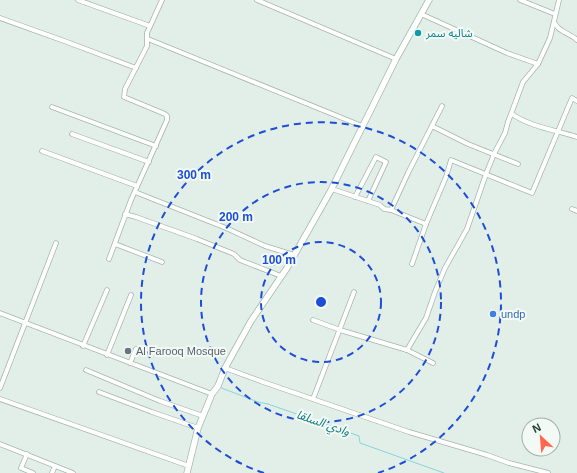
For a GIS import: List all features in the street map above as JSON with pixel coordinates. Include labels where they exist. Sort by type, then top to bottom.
[{"type":"street","points":[[78,0],[150,26]]},
{"type":"street","points":[[109,259],[125,214],[168,120],[168,116],[124,97],[124,89],[147,46],[147,33],[162,0]]},
{"type":"street","points":[[257,0],[396,59]]},
{"type":"street","points":[[187,473],[198,428],[225,368],[251,321],[294,255],[332,189],[396,59],[429,0]]},
{"type":"street","points":[[520,0],[555,14]]},
{"type":"street","points":[[407,350],[426,318],[445,268],[467,229],[486,174],[494,154],[505,134],[523,82],[538,64],[550,38],[559,0]]},
{"type":"street","points":[[422,14],[507,53],[538,64]]},
{"type":"street","points":[[0,18],[136,68]]},
{"type":"street","points":[[554,22],[556,26],[572,35],[577,40]]},
{"type":"street","points":[[148,40],[362,126]]},
{"type":"street","points":[[412,264],[426,224],[440,193],[451,160],[532,193],[572,98],[577,100]]},
{"type":"street","points":[[391,210],[442,106]]},
{"type":"street","points":[[52,107],[156,146]]},
{"type":"street","points":[[512,114],[520,120],[577,137]]},
{"type":"street","points":[[432,126],[451,137],[518,164]]},
{"type":"street","points":[[72,134],[149,162]]},
{"type":"street","points":[[42,151],[137,186]]},
{"type":"street","points":[[355,197],[376,157],[386,162],[368,201]]},
{"type":"street","points":[[332,189],[380,205],[384,209],[391,210],[426,224]]},
{"type":"street","points":[[135,192],[226,228],[265,246],[294,255]]},
{"type":"street","points":[[125,214],[197,239],[234,254],[240,260],[281,276]]},
{"type":"street","points":[[0,388],[56,243]]},
{"type":"street","points":[[115,244],[162,262]]},
{"type":"street","points":[[83,346],[107,290]]},
{"type":"street","points":[[313,399],[354,292]]},
{"type":"street","points":[[107,355],[132,296]]},
{"type":"street","points":[[0,313],[83,346],[212,394]]},
{"type":"street","points":[[313,320],[340,330],[407,350],[433,363]]},
{"type":"street","points":[[130,363],[136,349]]},
{"type":"street","points":[[225,368],[409,432],[509,463],[548,473]]},
{"type":"street","points":[[86,370],[160,401],[203,416]]},
{"type":"street","points":[[99,392],[198,428]]},
{"type":"street","points":[[0,399],[189,466]]},
{"type":"street","points":[[0,444],[67,472],[73,473]]},
{"type":"street","points":[[27,454],[22,468],[33,473]]},
{"type":"street","points":[[52,473],[55,466]]},
{"type":"waterway","name":"وادي السلقا","points":[[219,387],[258,402],[268,404],[359,436],[360,443],[444,473]]},
{"type":"place","name":"شاليه سمر","points":[[418,33]]},
{"type":"place","name":"undp","points":[[493,314]]},
{"type":"place","name":"Al Farooq Mosque","points":[[128,351]]}]
